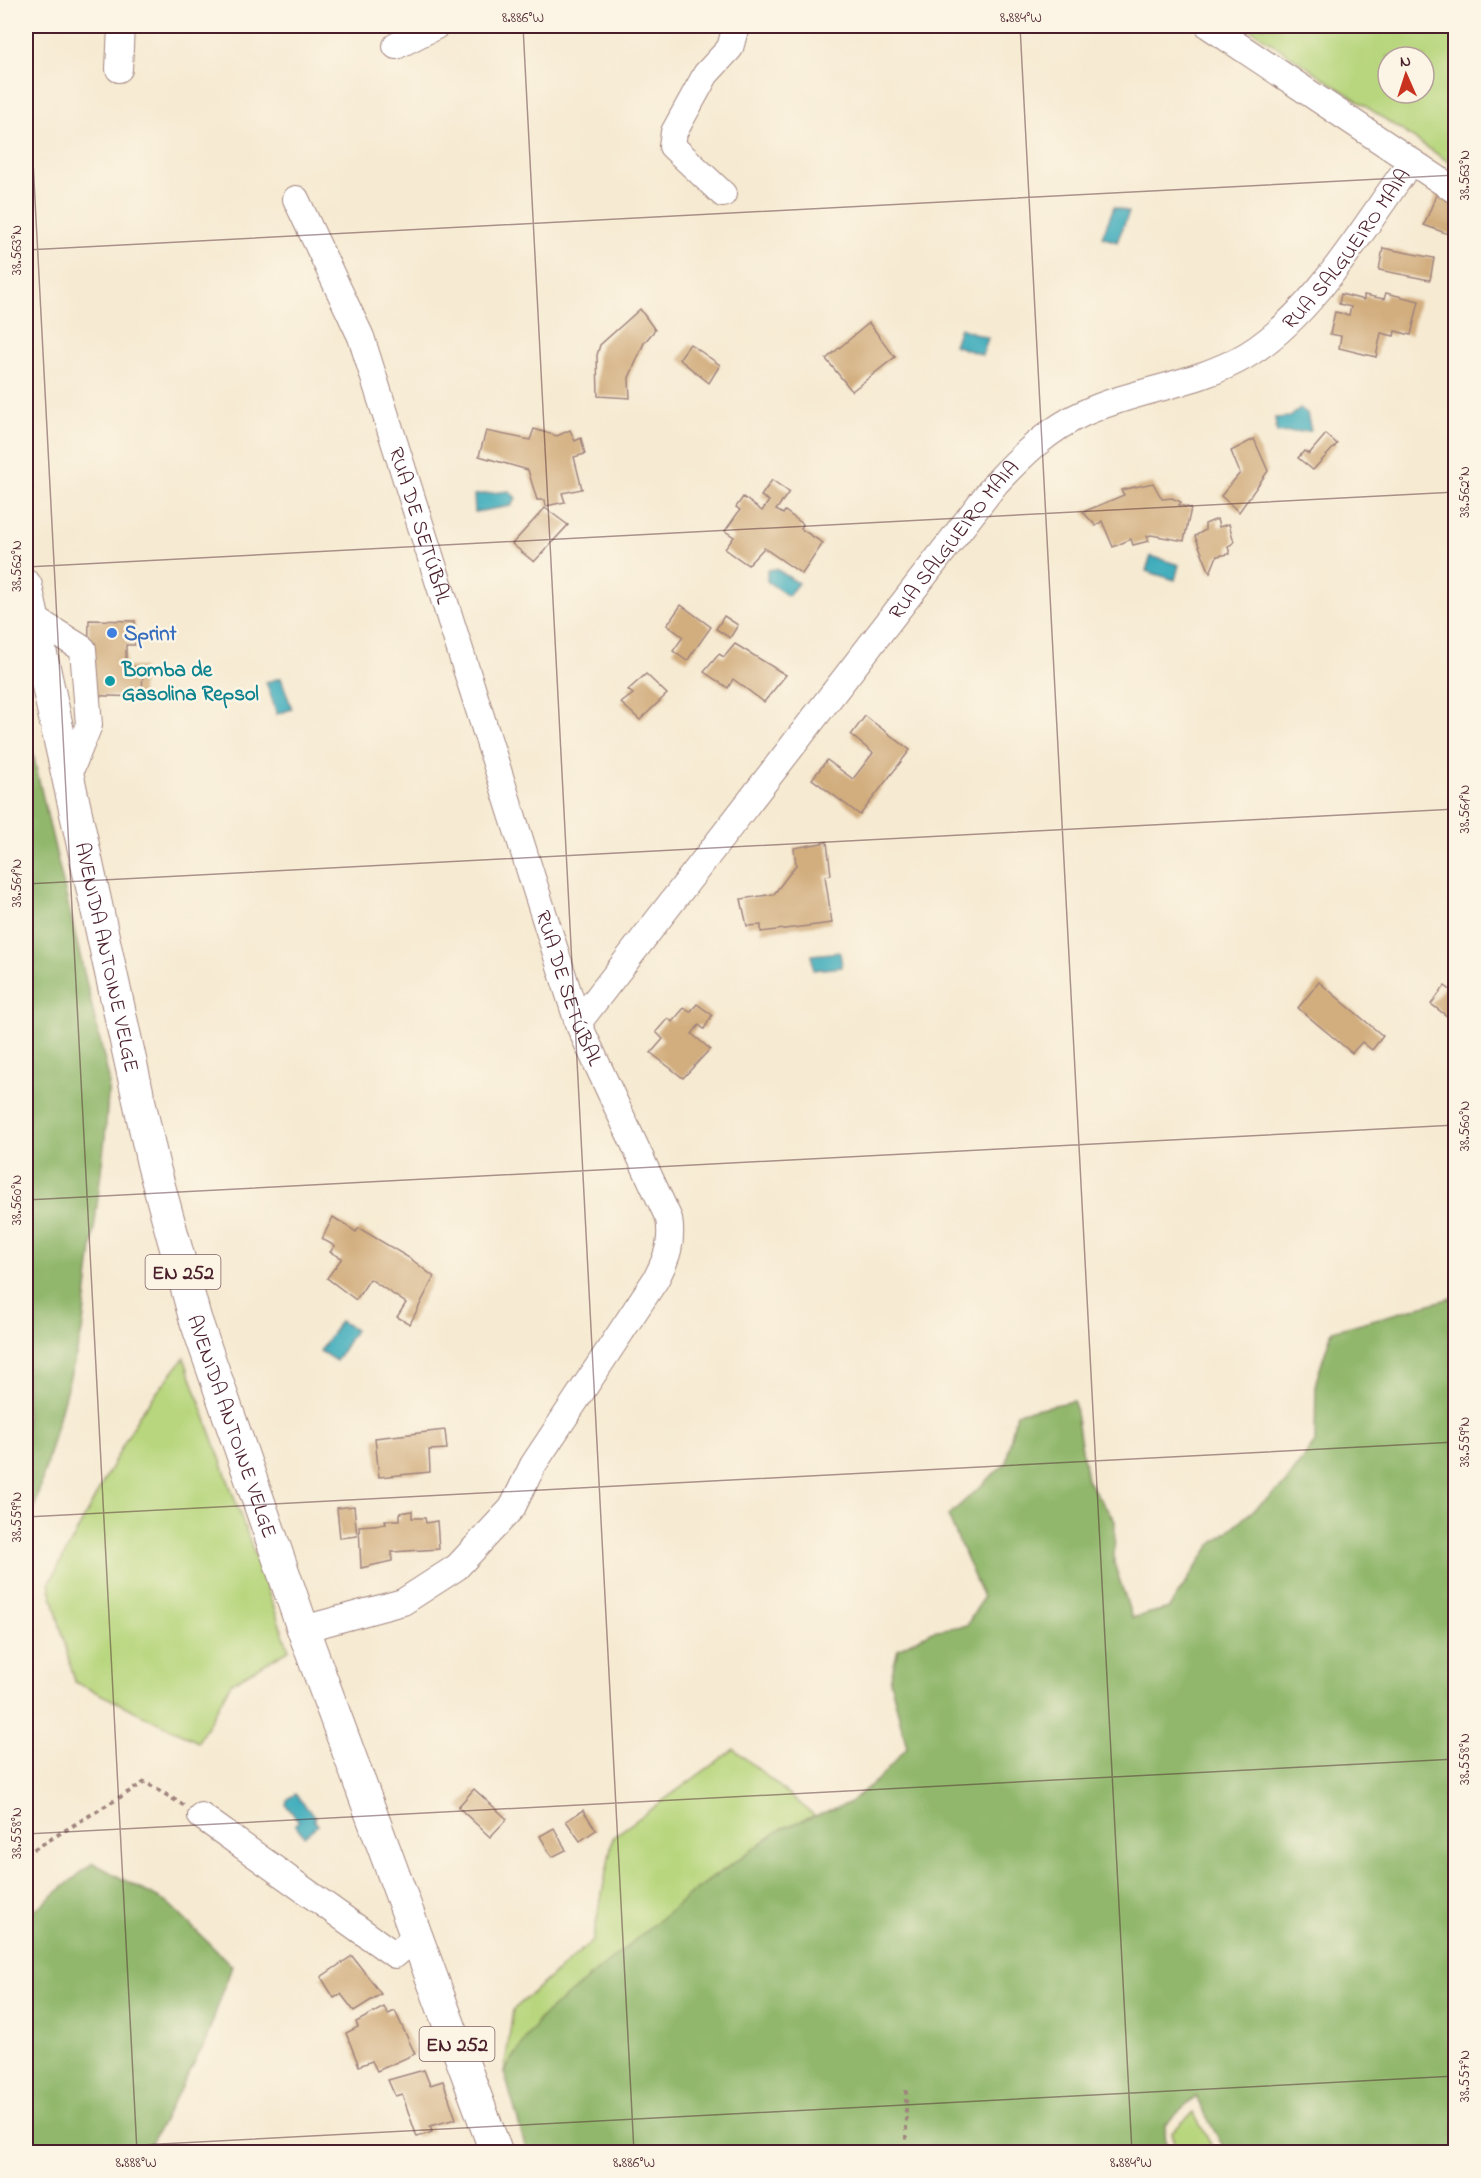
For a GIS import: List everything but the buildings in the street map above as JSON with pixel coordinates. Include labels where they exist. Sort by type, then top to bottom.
[{"type":"main road","name":"AVENIDA ANTOINE VELGE","points":[[26,586],[153,1164],[195,1318],[303,1629],[418,1935]]},
{"type":"main road","name":"EN 252","points":[[418,1935],[496,2152]]},
{"type":"street","points":[[119,69],[121,26]]},
{"type":"street","points":[[396,46],[436,26]]},
{"type":"street","points":[[723,194],[672,146],[674,132],[706,74],[730,48],[736,26]]},
{"type":"street","points":[[1209,26],[1455,191]]},
{"type":"street","name":"RUA SALGUEIRO MAIA","points":[[578,1023],[996,483],[1017,460],[1044,437],[1084,413],[1226,366],[1266,343],[1310,300],[1411,162]]},
{"type":"street","name":"RUA DE SETÚBAL","points":[[296,199],[361,337],[578,1023],[669,1218],[670,1246],[666,1261],[533,1465],[512,1508],[457,1567],[403,1602],[303,1629]]},
{"type":"street","points":[[33,618],[83,649],[89,725],[68,776]]},
{"type":"street","points":[[201,1816],[395,1955],[418,1935]]},
{"type":"path","points":[[26,1854],[145,1782],[201,1816]]},
{"type":"path","points":[[906,2090],[906,2152]]},
{"type":"green space","points":[[1246,26],[1455,26],[1455,166]]},
{"type":"green space","points":[[26,725],[109,1079],[105,1138],[82,1332],[26,1539]]},
{"type":"green space","points":[[1455,1297],[1455,2152],[1226,2152],[1196,2097],[1165,2124],[1166,2152],[527,2152],[504,2072],[540,2018],[697,1889],[783,1828],[849,1803],[883,1775],[907,1747],[890,1681],[898,1649],[932,1631],[967,1625],[983,1598],[948,1516],[1006,1463],[1016,1413],[1074,1401],[1087,1480],[1115,1521],[1114,1563],[1132,1618],[1169,1608],[1210,1546],[1285,1484],[1315,1442],[1316,1381],[1332,1331]]},
{"type":"green space","points":[[184,1358],[289,1650],[231,1683],[198,1742],[75,1682],[49,1584],[139,1415]]},
{"type":"green space","points":[[734,1749],[815,1816],[783,1828],[697,1889],[541,2018],[504,2072],[513,2010],[593,1940],[613,1837]]},
{"type":"green space","points":[[93,1863],[169,1904],[232,1966],[205,2043],[146,2152],[26,2152],[26,1917]]},
{"type":"green space","points":[[1193,2112],[1215,2152],[1175,2152],[1172,2132]]},
{"type":"water","points":[[1114,207],[1129,212],[1117,242],[1102,237]]},
{"type":"water","points":[[960,328],[988,338],[982,355],[954,345]]},
{"type":"water","points":[[1300,409],[1307,413],[1311,431],[1277,433],[1275,418],[1290,417]]},
{"type":"water","points":[[509,491],[516,498],[511,506],[475,512],[474,495]]},
{"type":"water","points":[[1151,556],[1179,565],[1175,580],[1146,571]]},
{"type":"water","points":[[776,569],[798,583],[788,596],[767,581],[767,570]]},
{"type":"water","points":[[281,678],[292,709],[277,714],[266,682]]},
{"type":"water","points":[[840,952],[842,967],[813,970],[812,955]]},
{"type":"water","points":[[340,1321],[355,1330],[336,1361],[320,1351]]},
{"type":"water","points":[[295,1794],[315,1817],[313,1819],[318,1825],[304,1836],[295,1824],[299,1821],[286,1805],[287,1800]]},
{"type":"place","name":"Sprint","points":[[112,633]]},
{"type":"place","name":"Bomba de Gasolina Repsol","points":[[110,681]]}]
